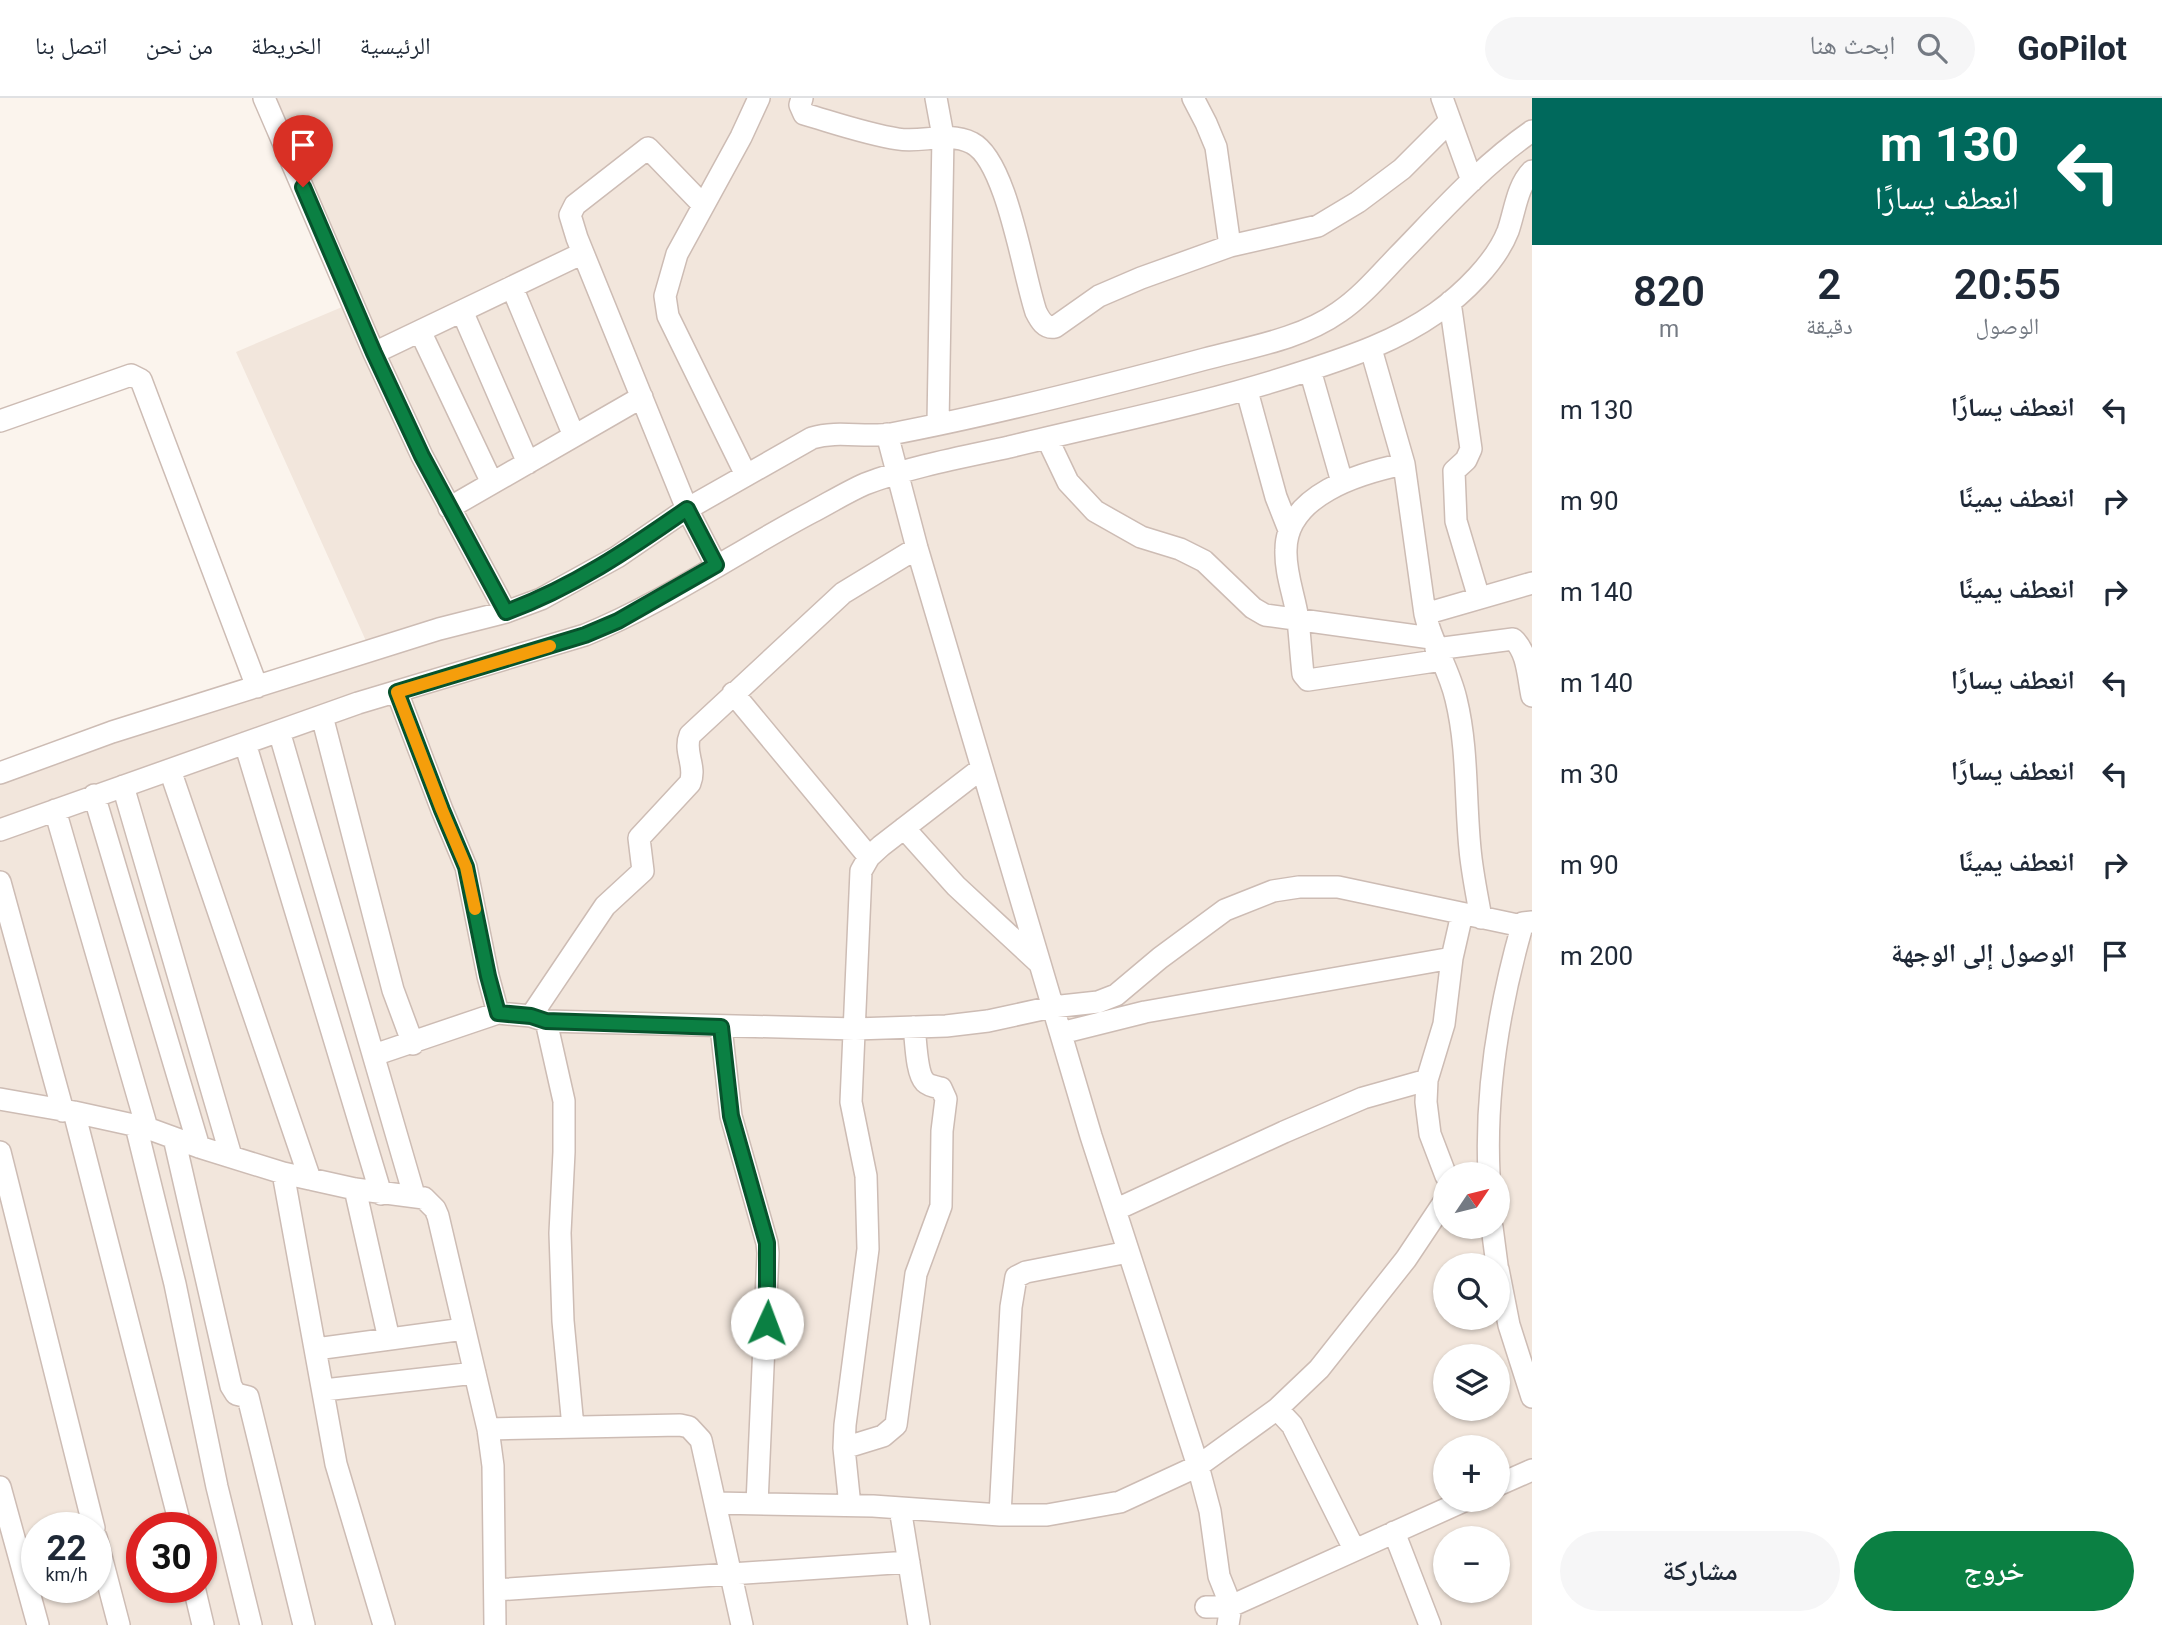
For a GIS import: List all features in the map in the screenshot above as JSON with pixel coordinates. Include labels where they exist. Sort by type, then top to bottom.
[{"type":"street","points":[[264,98],[374,353],[422,456],[506,612]]},
{"type":"street","points":[[746,475],[668,316],[666,296],[677,254],[741,138],[759,98]]},
{"type":"street","points":[[802,98],[800,105],[804,114],[885,136],[902,139],[943,136],[974,144],[993,166],[1007,206],[1036,312],[1050,328],[1099,296],[1141,278],[1230,246],[1318,226],[1358,202],[1402,169],[1450,121]]},
{"type":"street","points":[[936,98],[943,136],[938,424]]},
{"type":"street","points":[[1193,98],[1216,147],[1230,246]]},
{"type":"street","points":[[1442,98],[1472,181]]},
{"type":"street","points":[[0,773],[112,732],[541,599],[617,557],[687,509],[812,438],[826,434],[887,434],[938,424],[1074,393],[1300,333],[1340,312],[1472,181],[1532,131]]},
{"type":"street","points":[[702,205],[648,148],[572,208],[572,225],[687,509],[716,565]]},
{"type":"street","points":[[0,830],[323,716],[596,630],[618,621],[865,484],[1247,391],[1371,349],[1410,330],[1450,302],[1479,273],[1497,251],[1507,233],[1516,202],[1532,170]]},
{"type":"street","points":[[374,353],[583,253]]},
{"type":"street","points":[[512,287],[574,436]]},
{"type":"street","points":[[1450,302],[1471,449],[1466,460],[1454,471],[1454,512],[1479,598]]},
{"type":"street","points":[[462,311],[527,463]]},
{"type":"street","points":[[420,331],[492,483]]},
{"type":"street","points":[[1371,349],[1404,464],[1425,614],[1436,649],[1448,670],[1464,742],[1471,916],[1452,958],[1444,1024],[1427,1080],[1426,1102],[1430,1134],[1441,1162]]},
{"type":"street","points":[[1310,370],[1342,482]]},
{"type":"street","points":[[0,421],[131,375],[138,377],[144,386],[257,687]]},
{"type":"street","points":[[1247,391],[1276,497],[1289,530]]},
{"type":"street","points":[[449,508],[642,397]]},
{"type":"street","points":[[887,434],[917,548],[1052,1007],[1198,1466],[1210,1511],[1219,1576],[1229,1616]]},
{"type":"street","points":[[1048,438],[1068,482],[1095,511],[1141,537],[1180,549],[1204,561],[1253,608],[1265,615],[1298,619],[1436,649]]},
{"type":"street","points":[[1404,464],[1375,470],[1342,482],[1303,509],[1289,530],[1286,549],[1298,619],[1303,674],[1308,680],[1436,649],[1513,639],[1519,644],[1524,657],[1532,696]]},
{"type":"street","points":[[573,1427],[563,1321],[560,1233],[564,1101],[539,1019],[605,906],[643,871],[639,838],[690,783],[693,776],[686,748],[690,735],[843,593],[917,548]]},
{"type":"street","points":[[1425,614],[1532,583]]},
{"type":"street","points":[[397,692],[466,867],[498,1013]]},
{"type":"street","points":[[733,693],[869,857]]},
{"type":"street","points":[[323,716],[393,990],[412,1044]]},
{"type":"street","points":[[279,732],[414,1195]]},
{"type":"street","points":[[245,743],[381,1194]]},
{"type":"street","points":[[850,1506],[844,1448],[847,1402],[868,1249],[866,1176],[850,1102],[861,871],[869,857],[982,768]]},
{"type":"street","points":[[170,770],[310,1179]]},
{"type":"street","points":[[123,786],[231,1156]]},
{"type":"street","points":[[94,795],[199,1147]]},
{"type":"street","points":[[55,810],[141,1127],[217,1487],[251,1625]]},
{"type":"street","points":[[904,828],[956,886],[1039,962]]},
{"type":"street","points":[[0,882],[68,1111],[177,1512]]},
{"type":"street","points":[[374,1055],[498,1013],[539,1019],[721,1027],[855,1029],[988,1021],[1052,1007],[1098,1002],[1116,995],[1160,958],[1225,910],[1273,891],[1299,887],[1338,887],[1471,916],[1527,924],[1507,981],[1496,1038],[1490,1095],[1489,1162]]},
{"type":"street","points":[[1060,1033],[1145,1012],[1452,958]]},
{"type":"street","points":[[721,1027],[731,1116],[768,1253],[757,1504]]},
{"type":"street","points":[[844,1448],[883,1436],[896,1424],[916,1273],[941,1206],[942,1131],[946,1100],[940,1088],[926,1084],[923,1080],[914,1027]]},
{"type":"street","points":[[1115,1210],[1363,1098],[1427,1080]]},
{"type":"street","points":[[1,1097],[141,1127],[283,1173],[381,1194],[414,1195],[424,1198],[435,1209],[488,1429],[493,1466],[495,1625]]},
{"type":"street","points":[[174,1138],[231,1386],[236,1394],[248,1396],[304,1625]]},
{"type":"street","points":[[0,1152],[90,1512]]},
{"type":"street","points":[[283,1173],[336,1464],[384,1625]]},
{"type":"street","points":[[355,1189],[389,1339]]},
{"type":"street","points":[[716,1503],[900,1507],[1000,1516],[1047,1515],[1120,1502],[1198,1466],[1277,1409],[1319,1369],[1406,1259],[1433,1218]]},
{"type":"street","points":[[1000,1516],[1011,1307],[1016,1277],[1026,1272],[1128,1252]]},
{"type":"street","points":[[1510,1328],[1532,1397]]},
{"type":"street","points":[[316,1349],[464,1329]]},
{"type":"street","points":[[324,1390],[475,1373]]},
{"type":"street","points":[[1277,1409],[1292,1425],[1354,1549]]},
{"type":"street","points":[[488,1429],[688,1427],[701,1440],[742,1625]]},
{"type":"street","points":[[1510,1480],[1532,1470]]},
{"type":"street","points":[[0,1487],[38,1625]]},
{"type":"street","points":[[900,1507],[919,1625]]},
{"type":"street","points":[[1219,1576],[1205,1616],[1229,1616],[1354,1549],[1439,1512]]},
{"type":"street","points":[[1394,1532],[1430,1625]]},
{"type":"street","points":[[495,1590],[909,1562]]},
{"type":"street","points":[[112,1598],[119,1625]]},
{"type":"street","points":[[198,1603],[203,1625]]},
{"type":"shaded area","points":[[263,98],[1532,98],[1532,1625],[0,1625],[0,778],[366,641],[236,352],[361,299]]},
{"type":"slow traffic","points":[[475,909],[460,849],[442,810],[397,692],[550,646]]},
{"type":"route","points":[[303,187],[374,353],[422,456],[506,612],[541,599],[617,557],[687,509],[716,565],[618,621],[585,635],[397,692],[466,867],[498,1013],[531,1016],[546,1021],[721,1027],[731,1116],[767,1243],[767,1323]]}]
